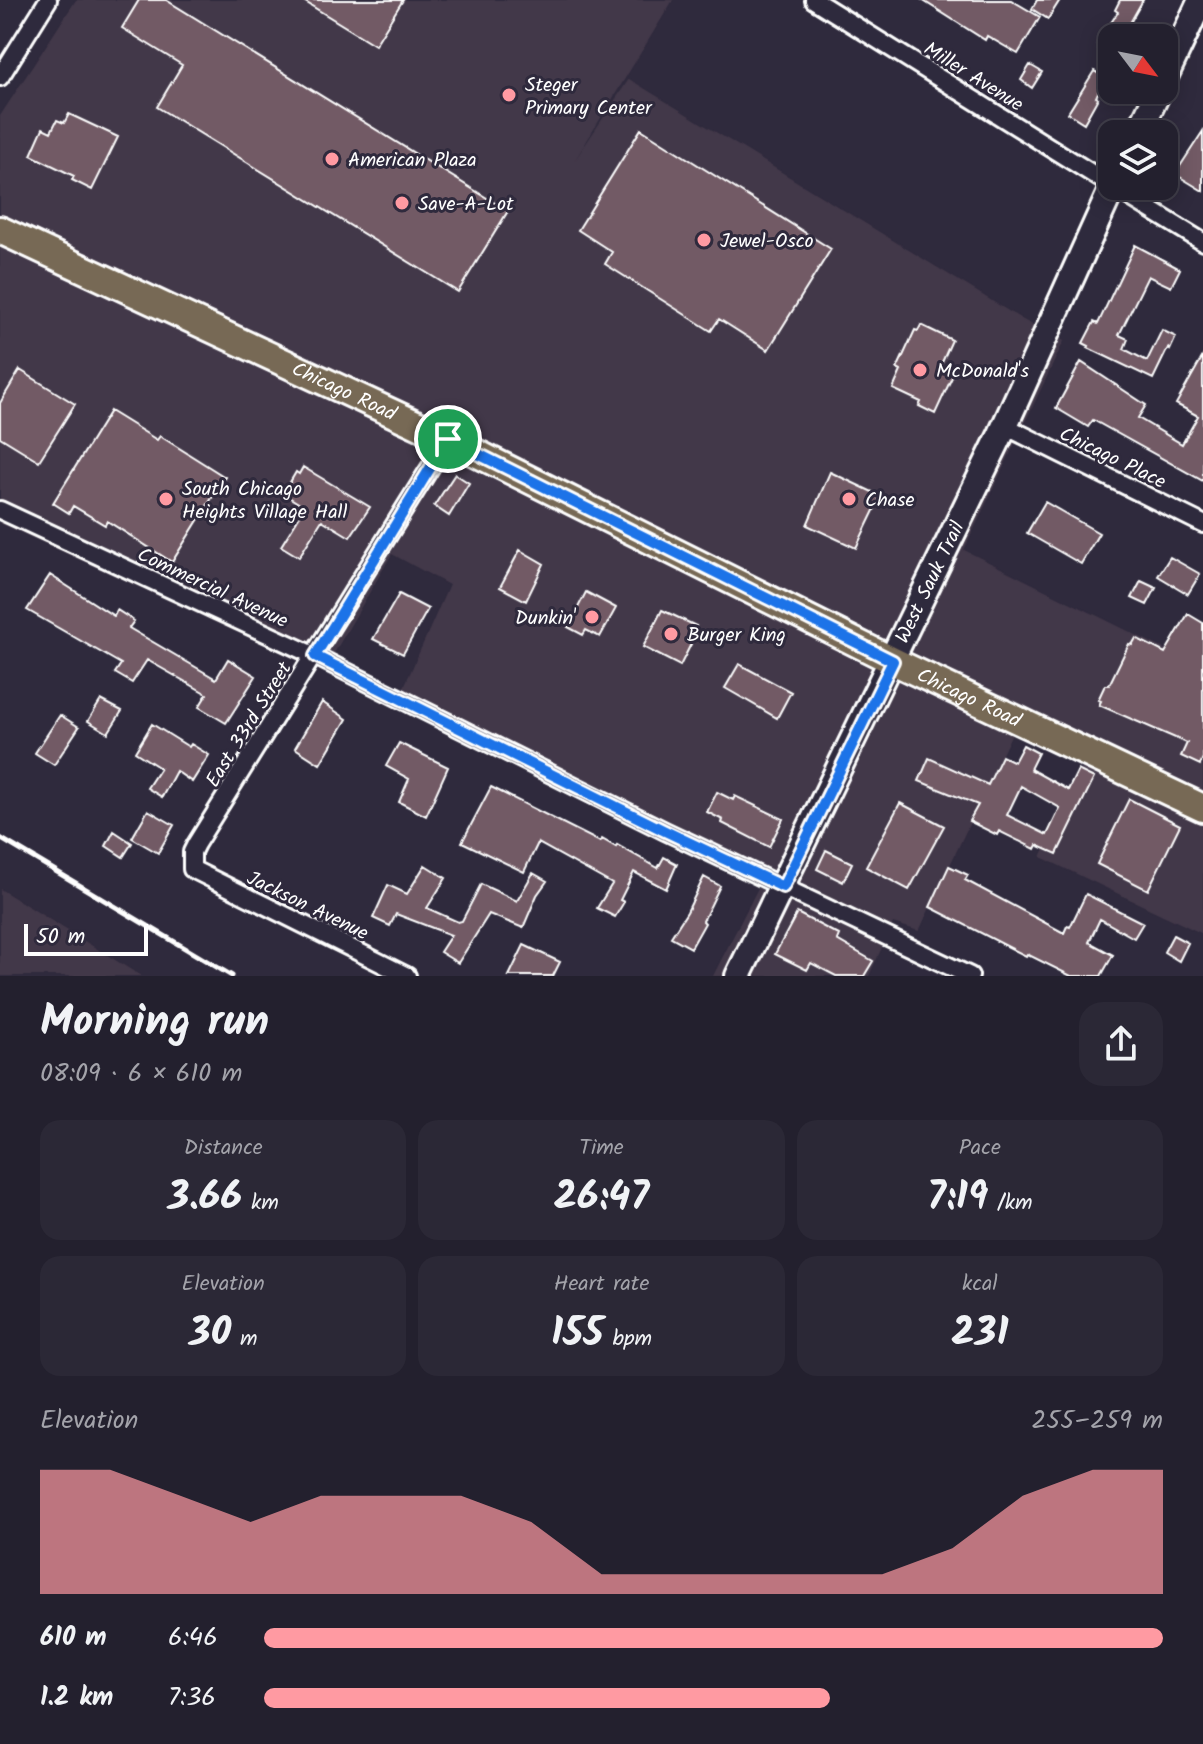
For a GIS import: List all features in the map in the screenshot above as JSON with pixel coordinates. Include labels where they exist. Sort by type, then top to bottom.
[{"type":"main road","points":[[1178,49],[1201,0]]},
{"type":"main road","name":"West Sauk Trail","points":[[738,976],[1005,426],[1107,200]]},
{"type":"main road","name":"Chicago Road","points":[[0,230],[448,439],[893,661],[1203,808]]},
{"type":"street","points":[[0,77],[48,0]]},
{"type":"street","name":"Miller Avenue","points":[[814,0],[1098,177]]},
{"type":"street","name":"Miller Avenue","points":[[1136,200],[1203,242]]},
{"type":"street","name":"Chicago Place","points":[[1005,426],[1203,524]]},
{"type":"street","name":"East 33rd Street","points":[[192,869],[192,852],[196,844],[448,439]]},
{"type":"street","name":"Commercial Avenue","points":[[0,510],[315,656],[665,831],[970,976]]},
{"type":"street","name":"Jackson Avenue","points":[[192,869],[407,976]]},
{"type":"shaded area","points":[[76,0],[673,0],[575,160],[629,79],[1023,320],[1064,341],[964,550],[1203,668],[1203,934],[1041,857],[1083,767],[1012,733],[919,931],[893,923],[869,976],[713,976],[759,886],[396,705],[449,585],[392,554],[323,672],[0,523],[0,116]]},
{"type":"shaded area","points":[[0,889],[141,976],[0,976]]},
{"type":"building","name":"American Plaza","points":[[139,0],[166,0],[508,211],[458,292],[157,107],[182,65],[122,28]]},
{"type":"building","points":[[302,0],[403,0],[375,45]]},
{"type":"building","points":[[922,0],[1011,0],[1040,17],[1018,54],[987,36],[985,40]]},
{"type":"building","points":[[1037,0],[1060,0],[1048,19],[1032,9]]},
{"type":"building","points":[[1120,0],[1143,0],[1129,24],[1110,24],[1118,12],[1115,10]]},
{"type":"building","points":[[1030,65],[1042,72],[1032,88],[1021,80]]},
{"type":"building","points":[[1094,71],[1098,73],[1098,98],[1084,123],[1068,113]]},
{"type":"building","points":[[69,114],[118,137],[92,190],[72,180],[74,176],[31,155],[43,128],[51,132],[57,120],[64,123]]},
{"type":"building","name":"Jewel-Osco","points":[[641,129],[831,249],[768,350],[719,319],[711,331],[605,264],[612,252],[578,230]]},
{"type":"building","points":[[1203,131],[1203,191],[1178,176],[1178,169]]},
{"type":"building","points":[[1135,245],[1180,269],[1171,287],[1148,276],[1119,335],[1128,339],[1124,349],[1147,361],[1162,330],[1176,337],[1153,379],[1083,343],[1094,322],[1098,324]]},
{"type":"building","name":"McDonald's","points":[[921,325],[952,340],[939,369],[953,375],[935,414],[919,406],[921,402],[893,389],[901,371],[897,369],[915,330],[918,331]]},
{"type":"building","points":[[1203,356],[1203,481],[1093,420],[1088,427],[1056,408],[1081,362],[1146,405],[1138,418],[1182,444],[1198,416],[1176,404]]},
{"type":"building","points":[[20,370],[75,404],[39,461],[0,437],[0,403]]},
{"type":"building","points":[[110,411],[157,440],[160,436],[225,477],[172,562],[107,521],[105,525],[73,506],[69,513],[53,503]]},
{"type":"building","points":[[303,467],[370,507],[350,537],[322,520],[299,557],[281,546],[305,507],[287,496],[290,492],[286,489],[296,472],[299,474]]},
{"type":"building","points":[[830,472],[881,496],[856,548],[807,525]]},
{"type":"building","points":[[455,474],[469,483],[449,516],[434,506]]},
{"type":"building","points":[[1045,502],[1099,533],[1081,564],[1027,533]]},
{"type":"building","points":[[520,550],[544,564],[526,601],[500,587]]},
{"type":"building","points":[[1170,557],[1200,574],[1188,594],[1158,576]]},
{"type":"building","points":[[50,575],[114,616],[117,610],[134,621],[129,628],[216,679],[228,659],[256,676],[226,723],[199,707],[207,694],[147,660],[132,683],[115,673],[121,664],[27,610]]},
{"type":"building","points":[[1141,581],[1156,588],[1147,605],[1132,598]]},
{"type":"building","name":"Dunkin'","points":[[586,592],[616,608],[600,637],[586,630],[583,635],[568,627]]},
{"type":"building","points":[[399,594],[428,609],[403,654],[373,639]]},
{"type":"building","name":"Burger King","points":[[662,610],[696,626],[680,666],[643,647]]},
{"type":"building","points":[[1188,614],[1203,623],[1203,758],[1200,765],[1181,756],[1187,743],[1099,705],[1101,701],[1098,700],[1129,644],[1132,645],[1136,638],[1165,653]]},
{"type":"building","points":[[739,664],[791,692],[777,718],[725,688]]},
{"type":"building","points":[[101,700],[122,711],[108,733],[88,721]]},
{"type":"building","points":[[322,702],[347,719],[320,764],[295,748]]},
{"type":"building","points":[[60,715],[79,727],[54,765],[35,753]]},
{"type":"building","points":[[152,724],[189,747],[191,744],[209,755],[192,782],[176,771],[162,797],[147,788],[160,768],[135,752]]},
{"type":"building","points":[[399,743],[448,767],[426,816],[399,802],[409,779],[386,766]]},
{"type":"building","points":[[1023,745],[1038,753],[1030,769],[1068,790],[1078,770],[1094,778],[1057,854],[1037,845],[1035,849],[999,831],[997,835],[969,821],[978,805],[919,781],[929,758],[988,785],[1002,756],[1014,762]],"holes":[[[1021,786],[1060,808],[1047,835],[1007,815]]]},
{"type":"building","points":[[491,787],[600,842],[602,839],[617,845],[658,868],[664,857],[677,864],[666,889],[634,872],[620,900],[624,902],[615,917],[597,908],[612,884],[538,843],[524,872],[462,842]]},
{"type":"building","points":[[717,792],[733,800],[735,796],[783,819],[769,847],[707,812]]},
{"type":"building","points":[[1129,799],[1180,825],[1148,890],[1097,864]]},
{"type":"building","points":[[900,803],[944,826],[909,890],[866,867]]},
{"type":"building","points":[[148,810],[174,825],[158,853],[132,838]]},
{"type":"building","points":[[114,831],[132,843],[123,857],[106,846]]},
{"type":"building","points":[[826,850],[852,863],[843,882],[817,869]]},
{"type":"building","points":[[425,865],[446,878],[427,908],[458,922],[462,921],[481,884],[517,901],[533,873],[547,881],[537,895],[523,928],[489,914],[458,963],[440,952],[451,935],[396,914],[390,926],[373,918],[388,885],[407,894]]},
{"type":"building","points":[[949,866],[968,875],[965,880],[1064,933],[1086,894],[1143,923],[1134,938],[1100,919],[1089,942],[1113,955],[1101,976],[1071,976],[930,907]]},
{"type":"building","points":[[704,877],[720,886],[691,948],[671,937]]},
{"type":"building","points":[[797,913],[839,935],[837,940],[873,961],[864,976],[836,976],[811,963],[807,970],[775,954]]},
{"type":"building","points":[[1173,935],[1188,943],[1179,961],[1164,952]]},
{"type":"building","points":[[524,945],[560,962],[553,976],[509,976]]},
{"type":"railway","points":[[0,838],[232,976]]},
{"type":"place","name":"Steger Primary Center","points":[[509,95]]},
{"type":"place","name":"American Plaza","points":[[332,159]]},
{"type":"place","name":"Save-A-Lot","points":[[402,203]]},
{"type":"place","name":"Jewel-Osco","points":[[704,240]]},
{"type":"place","name":"McDonald's","points":[[920,370]]},
{"type":"place","name":"South Chicago Heights Village Hall","points":[[166,499]]},
{"type":"place","name":"Chase","points":[[849,499]]},
{"type":"place","name":"Dunkin'","points":[[592,617]]},
{"type":"place","name":"Burger King","points":[[671,634]]},
{"type":"route","points":[[448,439],[893,661],[783,887],[315,656],[448,439]]}]
